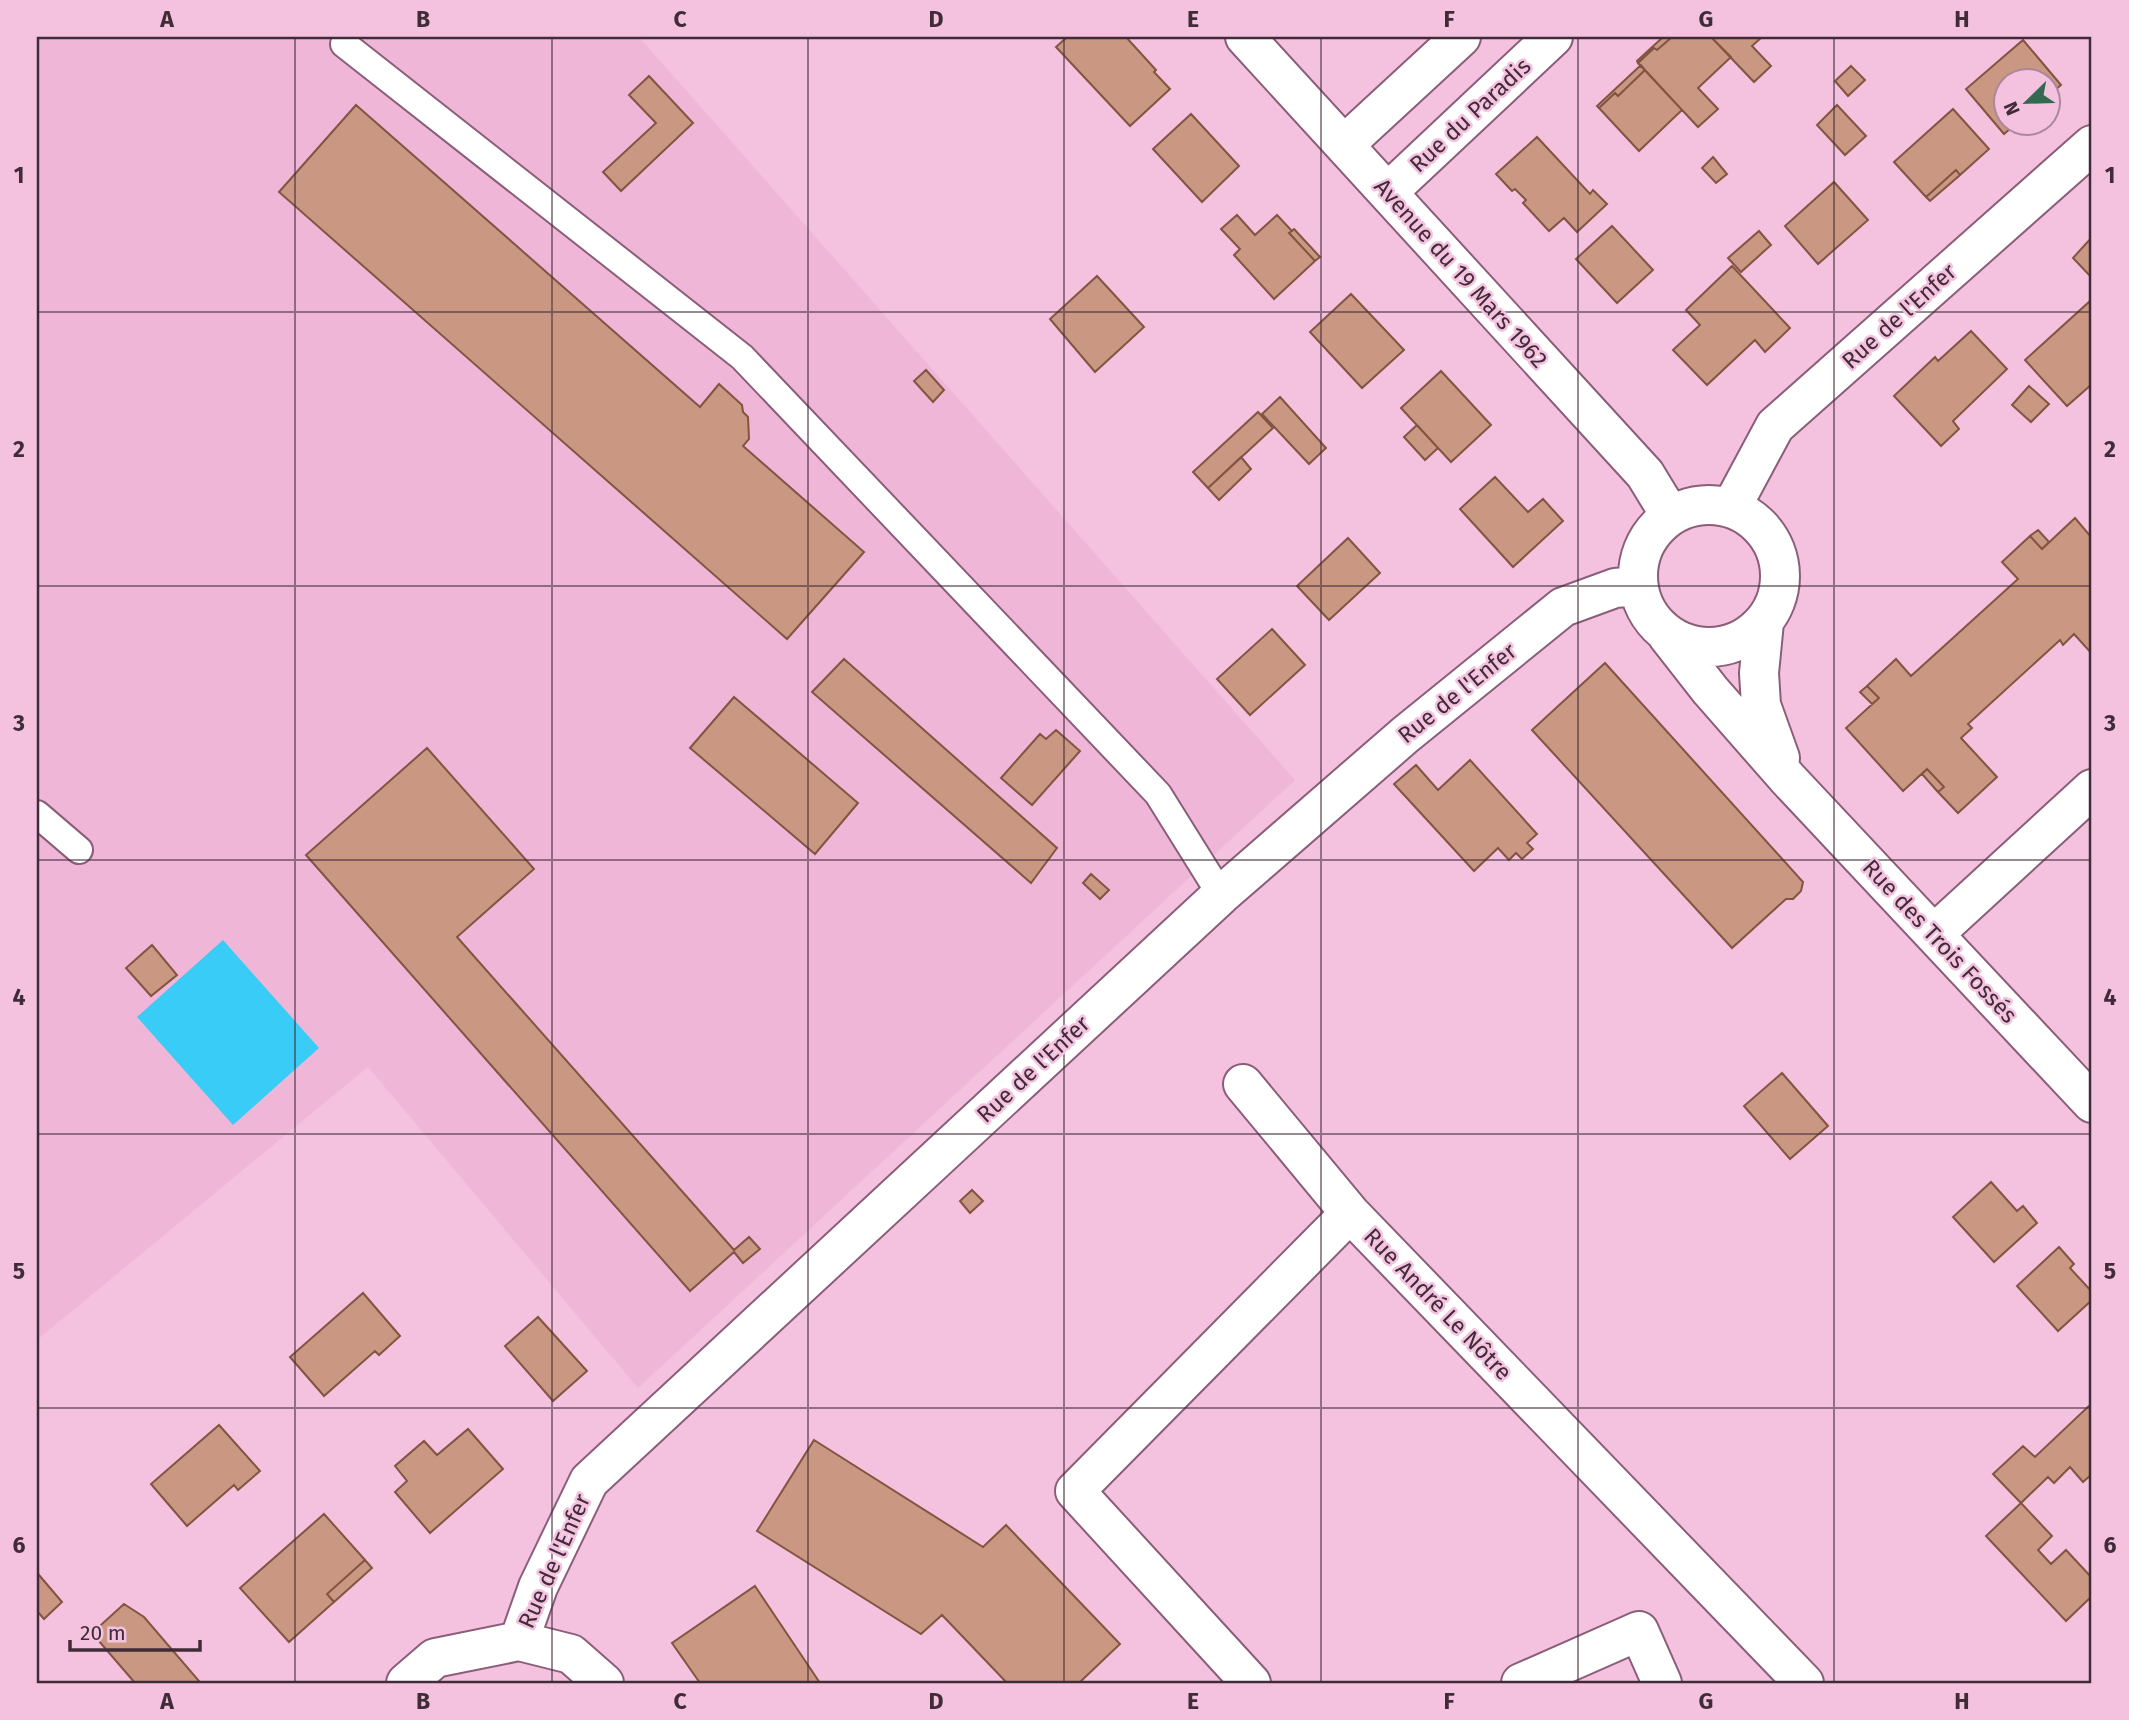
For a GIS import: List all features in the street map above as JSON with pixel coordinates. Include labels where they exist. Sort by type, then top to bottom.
[{"type":"street","name":"Avenue du 19 Mars 1962","points":[[1245,37],[1645,474],[1670,515]]},
{"type":"street","points":[[1344,145],[1461,37]]},
{"type":"street","name":"Rue du Paradis","points":[[1388,192],[1553,37]]},
{"type":"street","name":"Rue de l'Enfer","points":[[1731,508],[1775,426],[2092,145]]},
{"type":"street","points":[[1714,504],[1731,508],[1749,517],[1769,537],[1780,564],[1778,594],[1764,622],[1743,639],[1722,647],[1699,647],[1667,635],[1648,615],[1637,586],[1639,560],[1650,535],[1670,515],[1690,507],[1714,504]]},
{"type":"street","name":"Rue de l'Enfer","points":[[519,1641],[538,1587],[589,1481],[1221,895],[1405,735],[1563,607],[1615,588],[1637,586]]},
{"type":"street","name":"Rue des Trois Fossés","points":[[1764,622],[1759,673],[1761,705],[1788,779]]},
{"type":"street","name":"Rue des Trois Fossés","points":[[1667,635],[1710,690],[1788,779],[2092,1103]]},
{"type":"street","points":[[1934,934],[2092,789]]},
{"type":"street","points":[[1243,1084],[1350,1213]]},
{"type":"street","name":"Rue André Le Nôtre","points":[[1251,1683],[1075,1491],[1350,1213],[1804,1683]]},
{"type":"street","points":[[1521,1683],[1639,1631],[1662,1683]]},
{"type":"street","points":[[406,1683],[435,1658],[519,1641],[571,1654],[604,1683]]},
{"type":"lane","points":[[344,44],[742,357],[1158,794],[1221,895]]},
{"type":"lane","points":[[37,814],[79,850]]},
{"type":"shaded area","points":[[37,37],[639,37],[1295,780],[638,1388],[368,1067],[37,1340]]},
{"type":"water","points":[[223,940],[319,1048],[233,1125],[137,1017]]},
{"type":"building","points":[[1067,37],[1126,37],[1170,89],[1130,126],[1056,47]]},
{"type":"building","points":[[1663,37],[1672,37],[1657,50],[1654,48],[1638,63],[1637,61]]},
{"type":"building","points":[[1672,37],[1711,37],[1731,57],[1698,88],[1718,109],[1698,127],[1638,63],[1654,48],[1657,50]]},
{"type":"building","points":[[1711,37],[1762,37],[1752,46],[1771,66],[1754,82]]},
{"type":"building","points":[[2023,40],[2045,66],[1993,66],[1993,121],[1966,89]]},
{"type":"building","points":[[1641,65],[1645,70],[1618,96],[1615,93],[1599,108],[1597,106]]},
{"type":"building","points":[[1851,66],[1865,80],[1848,96],[1835,81]]},
{"type":"building","points":[[1645,70],[1682,110],[1639,151],[1599,108],[1615,93],[1618,96]]},
{"type":"building","points":[[649,76],[693,123],[621,191],[603,172],[656,123],[629,95]]},
{"type":"building","points":[[356,105],[700,407],[719,384],[742,405],[743,412],[748,417],[749,439],[743,446],[864,552],[787,639],[279,192]]},
{"type":"building","points":[[1837,105],[1866,136],[1845,155],[1817,125]]},
{"type":"building","points":[[1953,109],[1989,149],[1960,175],[1956,170],[1926,197],[1894,162]]},
{"type":"building","points":[[1191,114],[1239,166],[1202,202],[1153,149]]},
{"type":"building","points":[[1537,137],[1590,194],[1593,190],[1607,204],[1577,232],[1564,218],[1549,231],[1523,203],[1526,200],[1515,189],[1512,191],[1496,174]]},
{"type":"building","points":[[1713,157],[1727,174],[1716,183],[1702,168]]},
{"type":"building","points":[[1956,170],[1960,175],[1930,201],[1926,197]]},
{"type":"building","points":[[1834,182],[1868,220],[1818,264],[1785,226]]},
{"type":"building","points":[[1237,215],[1255,235],[1277,215],[1292,231],[1289,233],[1315,261],[1274,299],[1234,255],[1240,249],[1221,229]]},
{"type":"building","points":[[1612,226],[1653,270],[1617,303],[1576,259]]},
{"type":"building","points":[[1294,229],[1320,257],[1315,261],[1289,233]]},
{"type":"building","points":[[1759,231],[1771,245],[1741,272],[1728,258]]},
{"type":"building","points":[[2092,237],[2092,278],[2073,258]]},
{"type":"building","points":[[1732,266],[1790,328],[1765,352],[1755,340],[1707,385],[1673,350],[1700,325],[1686,310]]},
{"type":"building","points":[[1097,276],[1144,327],[1095,372],[1050,319]]},
{"type":"building","points":[[1351,294],[1404,350],[1362,388],[1310,332]]},
{"type":"building","points":[[2089,302],[2092,305],[2092,384],[2067,406],[2025,360]]},
{"type":"building","points":[[1971,331],[2007,369],[1953,421],[1959,429],[1941,446],[1894,396],[1935,357],[1938,361]]},
{"type":"building","points":[[926,370],[944,390],[933,402],[914,381]]},
{"type":"building","points":[[1441,371],[1491,425],[1451,462],[1401,408]]},
{"type":"building","points":[[2029,386],[2049,404],[2031,422],[2012,405]]},
{"type":"building","points":[[1280,397],[1326,448],[1309,464],[1262,414]]},
{"type":"building","points":[[1258,412],[1273,428],[1208,488],[1193,472]]},
{"type":"building","points":[[1417,425],[1438,448],[1425,460],[1404,437]]},
{"type":"building","points":[[1241,457],[1251,469],[1219,500],[1208,488]]},
{"type":"building","points":[[1495,477],[1528,512],[1543,499],[1563,521],[1513,567],[1460,509]]},
{"type":"building","points":[[2075,518],[2092,538],[2092,654],[2074,634],[2063,645],[2060,640],[1968,724],[1972,728],[1961,738],[1997,777],[1958,813],[1938,792],[1944,787],[1927,769],[1903,791],[1846,728],[1879,698],[1867,686],[1896,659],[1911,676],[2018,579],[2002,562],[2030,536],[2042,549]]},
{"type":"building","points":[[2038,530],[2049,542],[2042,549],[2030,536]]},
{"type":"building","points":[[1348,538],[1380,573],[1329,620],[1297,586]]},
{"type":"building","points":[[1272,629],[1305,665],[1250,715],[1217,679]]},
{"type":"building","points":[[844,659],[1057,848],[1031,883],[812,692]]},
{"type":"building","points":[[1605,663],[1803,882],[1801,891],[1793,899],[1786,899],[1732,948],[1532,730]]},
{"type":"building","points":[[1867,686],[1879,698],[1872,704],[1860,692]]},
{"type":"building","points":[[734,697],[858,803],[815,854],[690,748]]},
{"type":"building","points":[[1056,730],[1080,751],[1032,805],[1001,778],[1040,734],[1046,739]]},
{"type":"building","points":[[427,748],[534,869],[457,937],[734,1250],[749,1237],[760,1249],[743,1263],[734,1252],[690,1291],[306,855]]},
{"type":"building","points":[[1470,760],[1537,834],[1527,843],[1533,849],[1522,859],[1516,853],[1509,860],[1498,848],[1474,871],[1394,784],[1416,765],[1438,790]]},
{"type":"building","points":[[1927,769],[1944,787],[1938,792],[1922,774]]},
{"type":"building","points":[[1091,874],[1109,890],[1100,899],[1083,883]]},
{"type":"building","points":[[152,945],[177,975],[151,996],[126,968]]},
{"type":"building","points":[[1782,1073],[1828,1126],[1790,1159],[1744,1106]]},
{"type":"building","points":[[1991,1182],[2017,1211],[2023,1206],[2037,1223],[1994,1262],[1953,1217]]},
{"type":"building","points":[[972,1190],[983,1201],[970,1213],[960,1201]]},
{"type":"building","points":[[2059,1247],[2074,1264],[2070,1268],[2092,1292],[2092,1300],[2058,1331],[2017,1286]]},
{"type":"building","points":[[363,1293],[400,1336],[379,1355],[375,1351],[324,1396],[290,1357]]},
{"type":"building","points":[[538,1317],[587,1371],[553,1401],[505,1346]]},
{"type":"building","points":[[2092,1403],[2092,1474],[2083,1482],[2070,1467],[2054,1483],[2048,1477],[2021,1503],[1993,1474],[2023,1446],[2035,1457]]},
{"type":"building","points":[[219,1425],[260,1471],[238,1490],[234,1485],[187,1526],[151,1484]]},
{"type":"building","points":[[468,1429],[503,1469],[430,1533],[395,1492],[407,1481],[395,1466],[424,1441],[437,1455]]},
{"type":"building","points":[[814,1440],[983,1547],[1006,1525],[1120,1644],[1079,1683],[1007,1683],[942,1615],[921,1634],[757,1531]]},
{"type":"building","points":[[2021,1503],[2052,1536],[2038,1550],[2051,1564],[2066,1550],[2092,1578],[2092,1596],[2066,1621],[1986,1536]]},
{"type":"building","points":[[324,1514],[365,1560],[327,1594],[334,1602],[289,1642],[240,1588]]},
{"type":"building","points":[[365,1560],[372,1568],[334,1602],[327,1594]]},
{"type":"building","points":[[39,1575],[62,1602],[44,1619],[37,1611]]},
{"type":"building","points":[[755,1586],[820,1683],[700,1683],[672,1643]]},
{"type":"building","points":[[124,1604],[144,1617],[199,1681],[135,1683],[92,1633]]}]
